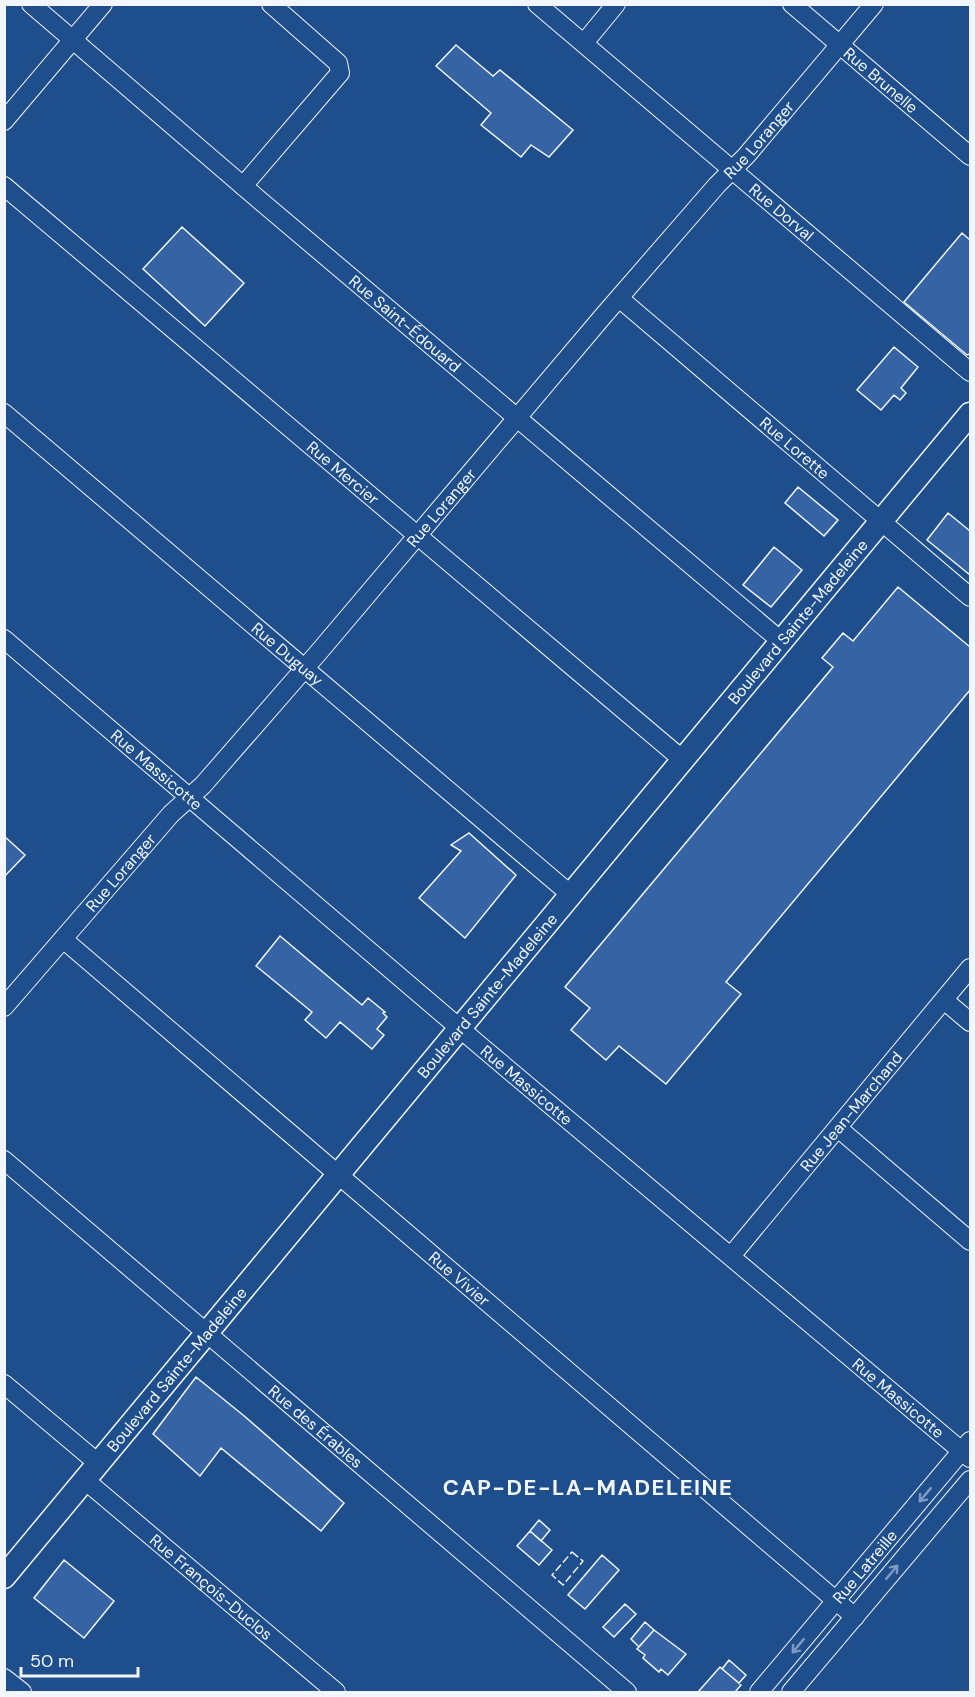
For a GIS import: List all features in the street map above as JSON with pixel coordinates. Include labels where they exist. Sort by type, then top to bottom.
[{"type":"main road","name":"Boulevard Sainte-Madeleine","points":[[4,1577],[970,414]]},
{"type":"street","name":"Rue Saint-Édouard","points":[[31,4],[781,641]]},
{"type":"street","points":[[4,121],[103,4]]},
{"type":"street","points":[[243,186],[338,76],[341,69],[338,63],[271,4]]},
{"type":"street","name":"Rue Dorval","points":[[537,4],[970,372]]},
{"type":"street","points":[[584,43],[616,4]]},
{"type":"street","name":"Rue Brunelle","points":[[792,4],[970,156]]},
{"type":"street","name":"Rue Loranger","points":[[4,1007],[171,814],[203,785],[306,668],[619,298],[746,156],[874,4]]},
{"type":"street","name":"Rue Mercier","points":[[4,186],[683,760]]},
{"type":"street","name":"Rue Lorette","points":[[619,298],[970,597]]},
{"type":"street","name":"Rue Duguay","points":[[4,413],[570,894]]},
{"type":"street","name":"Rue Massicotte","points":[[4,639],[731,1256],[968,1450]]},
{"type":"street","name":"Rue Vivier","points":[[63,939],[855,1617]]},
{"type":"street","name":"Rue Jean-Marchand","points":[[731,1256],[970,968]]},
{"type":"street","points":[[944,1000],[970,1022]]},
{"type":"street","points":[[838,1128],[970,1240]]},
{"type":"street","name":"Rue des Érables","points":[[4,1160],[627,1692]]},
{"type":"street","name":"Rue François-Duclos","points":[[4,1384],[92,1472],[336,1692]]},
{"type":"street","name":"Rue Latreille","points":[[759,1692],[968,1450]]},
{"type":"street","name":"Rue Latreille","points":[[791,1692],[970,1480]]},
{"type":"street","points":[[4,1678],[22,1692]]},
{"type":"building","points":[[456,45],[493,76],[500,70],[573,130],[549,157],[531,145],[521,157],[481,125],[491,113],[436,66]]},
{"type":"building","points":[[182,227],[244,283],[205,326],[143,269]]},
{"type":"building","points":[[962,233],[970,240],[970,354],[967,355],[904,302]]},
{"type":"building","points":[[894,347],[918,367],[901,388],[906,393],[900,400],[894,395],[881,410],[857,390]]},
{"type":"building","points":[[798,487],[838,520],[824,536],[785,503]]},
{"type":"building","points":[[948,513],[970,531],[970,575],[927,540]]},
{"type":"building","points":[[774,547],[802,570],[771,607],[743,585]]},
{"type":"building","points":[[898,587],[970,647],[970,690],[726,982],[741,994],[666,1084],[619,1046],[606,1060],[571,1030],[590,1008],[565,987],[833,667],[822,658],[843,633],[853,641]]},
{"type":"building","points":[[469,833],[516,875],[465,938],[419,898],[461,851],[451,845]]},
{"type":"building","points":[[4,836],[25,855],[4,877]]},
{"type":"building","points":[[280,936],[362,1005],[368,998],[385,1012],[383,1013],[387,1017],[377,1029],[384,1035],[372,1049],[340,1022],[326,1038],[305,1020],[312,1012],[256,966]]},
{"type":"building","points":[[196,1377],[344,1503],[321,1531],[221,1448],[200,1476],[153,1434]]},
{"type":"building","points":[[539,1520],[550,1530],[541,1541],[530,1531]]},
{"type":"building","points":[[530,1531],[552,1550],[539,1565],[517,1546]]},
{"type":"building","points":[[602,1555],[619,1570],[585,1609],[568,1595]]},
{"type":"building","points":[[64,1560],[114,1601],[84,1638],[34,1598]]},
{"type":"building","points":[[625,1604],[636,1614],[614,1637],[603,1627]]},
{"type":"building","points":[[645,1622],[654,1630],[639,1647],[631,1639]]},
{"type":"building","points":[[654,1630],[686,1654],[668,1675],[661,1669],[659,1672],[643,1658],[645,1655],[637,1649]]},
{"type":"building","points":[[729,1660],[746,1675],[739,1683],[722,1669]]},
{"type":"building","points":[[720,1667],[741,1685],[735,1692],[698,1692]]},
{"type":"fence","points":[[572,1552],[583,1561],[563,1585],[552,1575],[572,1552]]},
{"type":"district","name":"CAP-DE-LA-MADELEINE","points":[[588,1487]]}]
